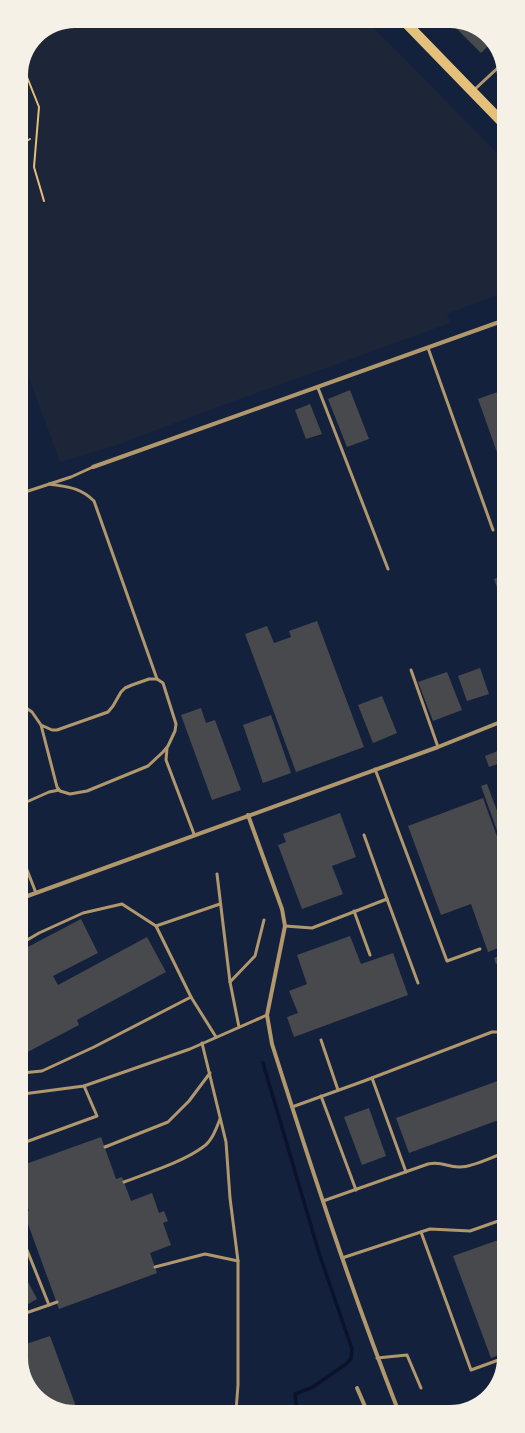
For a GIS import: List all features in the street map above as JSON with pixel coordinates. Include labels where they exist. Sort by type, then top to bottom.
[{"type":"main road","points":[[411,28],[497,117]]},
{"type":"street","points":[[93,467],[318,388],[497,323]]},
{"type":"street","points":[[28,896],[194,834],[438,747],[497,723]]},
{"type":"street","points":[[248,815],[282,909],[285,926],[267,1016],[272,1044],[342,1258],[377,1358],[396,1405]]},
{"type":"street","points":[[357,1388],[365,1405]]},
{"type":"lane","points":[[473,92],[497,69]]},
{"type":"lane","points":[[428,348],[493,530]]},
{"type":"lane","points":[[318,388],[388,569]]},
{"type":"lane","points":[[28,491],[93,467]]},
{"type":"lane","points":[[49,484],[77,489],[87,494],[94,501],[157,679],[162,683],[176,724],[175,731],[168,746],[166,760],[194,834]]},
{"type":"lane","points":[[411,670],[438,747]]},
{"type":"lane","points":[[41,725],[52,730],[57,730],[102,715],[108,712],[125,688],[149,679],[157,679]]},
{"type":"lane","points":[[28,709],[32,712],[41,725],[59,790]]},
{"type":"lane","points":[[28,801],[49,792],[59,790],[70,794],[87,791],[148,766],[168,746]]},
{"type":"lane","points":[[375,769],[447,961],[480,949]]},
{"type":"lane","points":[[364,835],[418,983]]},
{"type":"lane","points":[[28,872],[36,893]]},
{"type":"lane","points":[[216,874],[230,982],[239,1027]]},
{"type":"lane","points":[[285,926],[312,928],[387,899]]},
{"type":"lane","points":[[28,939],[83,913],[122,904],[156,926],[191,997],[216,1038]]},
{"type":"lane","points":[[156,926],[220,904]]},
{"type":"lane","points":[[354,911],[370,955]]},
{"type":"lane","points":[[230,982],[255,956],[264,920]]},
{"type":"lane","points":[[28,1072],[42,1071],[94,1047],[191,997]]},
{"type":"lane","points":[[28,1093],[84,1086],[190,1049],[267,1016]]},
{"type":"lane","points":[[292,1106],[364,1081],[492,1032],[497,1032]]},
{"type":"lane","points":[[321,1040],[338,1090]]},
{"type":"lane","points":[[202,1043],[226,1142],[230,1198],[238,1261],[238,1385],[236,1405]]},
{"type":"lane","points":[[105,1147],[168,1122],[189,1101],[210,1073]]},
{"type":"lane","points":[[372,1078],[406,1172]]},
{"type":"lane","points":[[28,1141],[98,1116],[84,1086]]},
{"type":"lane","points":[[321,1096],[356,1190]]},
{"type":"lane","points":[[124,1182],[178,1160],[203,1147],[212,1136],[220,1119]]},
{"type":"lane","points":[[324,1201],[428,1164],[438,1162],[458,1167],[466,1167],[497,1155]]},
{"type":"lane","points":[[342,1258],[430,1229],[470,1231],[497,1221]]},
{"type":"lane","points":[[421,1232],[471,1370],[497,1361]]},
{"type":"lane","points":[[28,1253],[48,1305]]},
{"type":"lane","points":[[155,1267],[205,1254],[238,1261]]},
{"type":"lane","points":[[28,1312],[57,1302]]},
{"type":"lane","points":[[377,1358],[407,1356],[421,1388]]},
{"type":"path","points":[[28,80],[39,107],[34,167],[44,201]]},
{"type":"shaded area","points":[[69,28],[374,28],[497,153],[497,295],[447,314],[450,323],[114,446],[60,462],[28,375],[28,72],[33,54],[38,46],[51,34]]},
{"type":"building","points":[[457,29],[468,32],[481,40],[487,47],[481,53]]},
{"type":"building","points":[[350,390],[369,439],[347,447],[328,399]]},
{"type":"building","points":[[497,392],[497,452],[478,399]]},
{"type":"building","points":[[310,404],[322,434],[306,439],[295,410]]},
{"type":"building","points":[[497,578],[497,587],[494,579]]},
{"type":"building","points":[[317,621],[364,747],[296,772],[245,634],[267,626],[274,643],[291,637],[289,631]]},
{"type":"building","points":[[480,668],[489,694],[467,701],[458,676]]},
{"type":"building","points":[[447,672],[462,710],[433,721],[418,682]]},
{"type":"building","points":[[382,696],[397,733],[373,743],[358,705]]},
{"type":"building","points":[[201,708],[206,723],[215,720],[241,790],[212,800],[181,715]]},
{"type":"building","points":[[271,715],[291,773],[263,783],[243,725]]},
{"type":"building","points":[[497,751],[497,764],[489,767],[485,756]]},
{"type":"building","points":[[487,784],[497,811],[497,830],[481,786]]},
{"type":"building","points":[[483,798],[497,836],[497,948],[488,952],[471,904],[441,915],[408,826]]},
{"type":"building","points":[[340,813],[356,857],[332,866],[343,894],[302,909],[278,845],[286,842],[283,834]]},
{"type":"building","points":[[81,919],[98,953],[53,976],[58,985],[147,937],[166,972],[77,1020],[79,1025],[28,1052],[28,947]]},
{"type":"building","points":[[350,936],[361,964],[393,953],[408,995],[294,1037],[287,1017],[298,1013],[289,991],[307,984],[297,955]]},
{"type":"building","points":[[497,957],[497,964],[496,964],[494,958]]},
{"type":"building","points":[[497,1081],[497,1121],[409,1153],[396,1118]]},
{"type":"building","points":[[369,1108],[386,1156],[362,1165],[344,1117]]},
{"type":"building","points":[[101,1137],[116,1179],[122,1177],[131,1201],[152,1193],[159,1213],[164,1211],[168,1221],[163,1223],[171,1245],[150,1253],[157,1273],[59,1309],[28,1224],[28,1163]]},
{"type":"building","points":[[497,1240],[497,1356],[491,1358],[453,1256]]},
{"type":"building","points":[[28,1282],[37,1299],[28,1304]]},
{"type":"building","points":[[50,1336],[75,1405],[66,1404],[49,1397],[34,1382],[28,1364],[28,1343]]},
{"type":"waterway","points":[[263,1063],[319,1253],[352,1349],[351,1359],[346,1364],[313,1387],[295,1394],[296,1405]]}]
